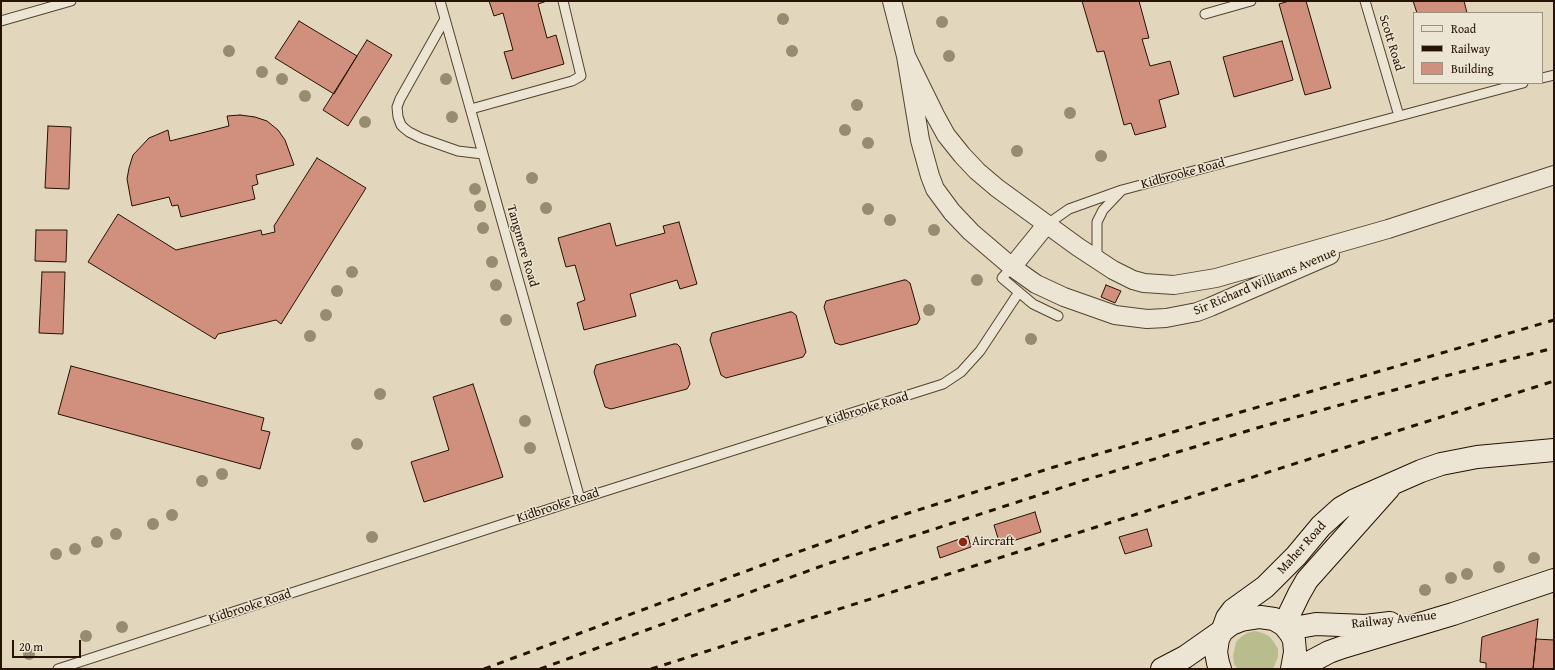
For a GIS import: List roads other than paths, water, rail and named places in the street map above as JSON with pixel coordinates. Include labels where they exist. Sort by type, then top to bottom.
[{"type":"street","name":"Sir Richard Williams Avenue","points":[[892,1],[906,56],[920,140],[935,189],[961,222],[1012,267],[1032,282],[1050,291],[1105,311],[1133,318],[1166,318],[1197,312],[1210,307],[1388,229]]},
{"type":"street","name":"Sir Richard Williams Avenue","points":[[906,56],[935,115],[953,144],[977,171],[1046,225],[1098,260],[1123,275],[1144,283],[1162,285],[1187,284],[1216,278],[1388,229],[1554,175]]},
{"type":"street","name":"Kidbrooke Road","points":[[1012,267],[1046,225]]},
{"type":"street","name":"Maher Road","points":[[1220,669],[1216,652],[1218,639],[1227,618],[1233,610],[1272,580],[1341,508],[1355,500],[1441,464],[1460,459],[1554,450]]},
{"type":"street","name":"Maher Road","points":[[1286,627],[1298,594],[1307,580],[1394,483]]},
{"type":"street","name":"Railway Avenue","points":[[1297,669],[1329,652],[1453,614],[1554,580]]},
{"type":"street","name":"Railway Avenue","points":[[1286,627],[1316,624],[1355,626],[1378,625],[1453,614]]},
{"type":"street","points":[[1162,669],[1185,658],[1222,630],[1241,620],[1260,617],[1274,619],[1286,627],[1294,640],[1295,659],[1292,669]]},
{"type":"lane","points":[[1,21],[71,1]]},
{"type":"lane","name":"Tangmere Road","points":[[440,1],[580,499]]},
{"type":"lane","points":[[471,109],[572,81],[581,76],[563,1]]},
{"type":"lane","points":[[1205,14],[1251,1]]},
{"type":"lane","name":"Scott Road","points":[[1365,1],[1400,116]]},
{"type":"lane","points":[[445,19],[400,98],[397,107],[398,117],[404,128],[420,138],[458,151],[483,154]]},
{"type":"lane","points":[[1543,78],[1554,75]]},
{"type":"lane","name":"Kidbrooke Road","points":[[1046,225],[1069,209],[1122,190],[1519,84]]},
{"type":"lane","points":[[1098,260],[1097,222],[1103,210],[1122,190]]},
{"type":"lane","points":[[1012,267],[1002,278],[1033,304],[1058,316]]},
{"type":"lane","name":"Kidbrooke Road","points":[[58,669],[580,499],[943,384],[961,372],[980,351],[1019,292]]},
{"type":"railway","points":[[484,669],[893,518],[1054,467],[1554,320]]},
{"type":"railway","points":[[540,669],[827,564],[1082,481],[1257,428],[1434,379],[1554,348]]},
{"type":"railway","points":[[651,669],[1554,381]]},
{"type":"place","name":"Aircraft","points":[[963,542]]}]
